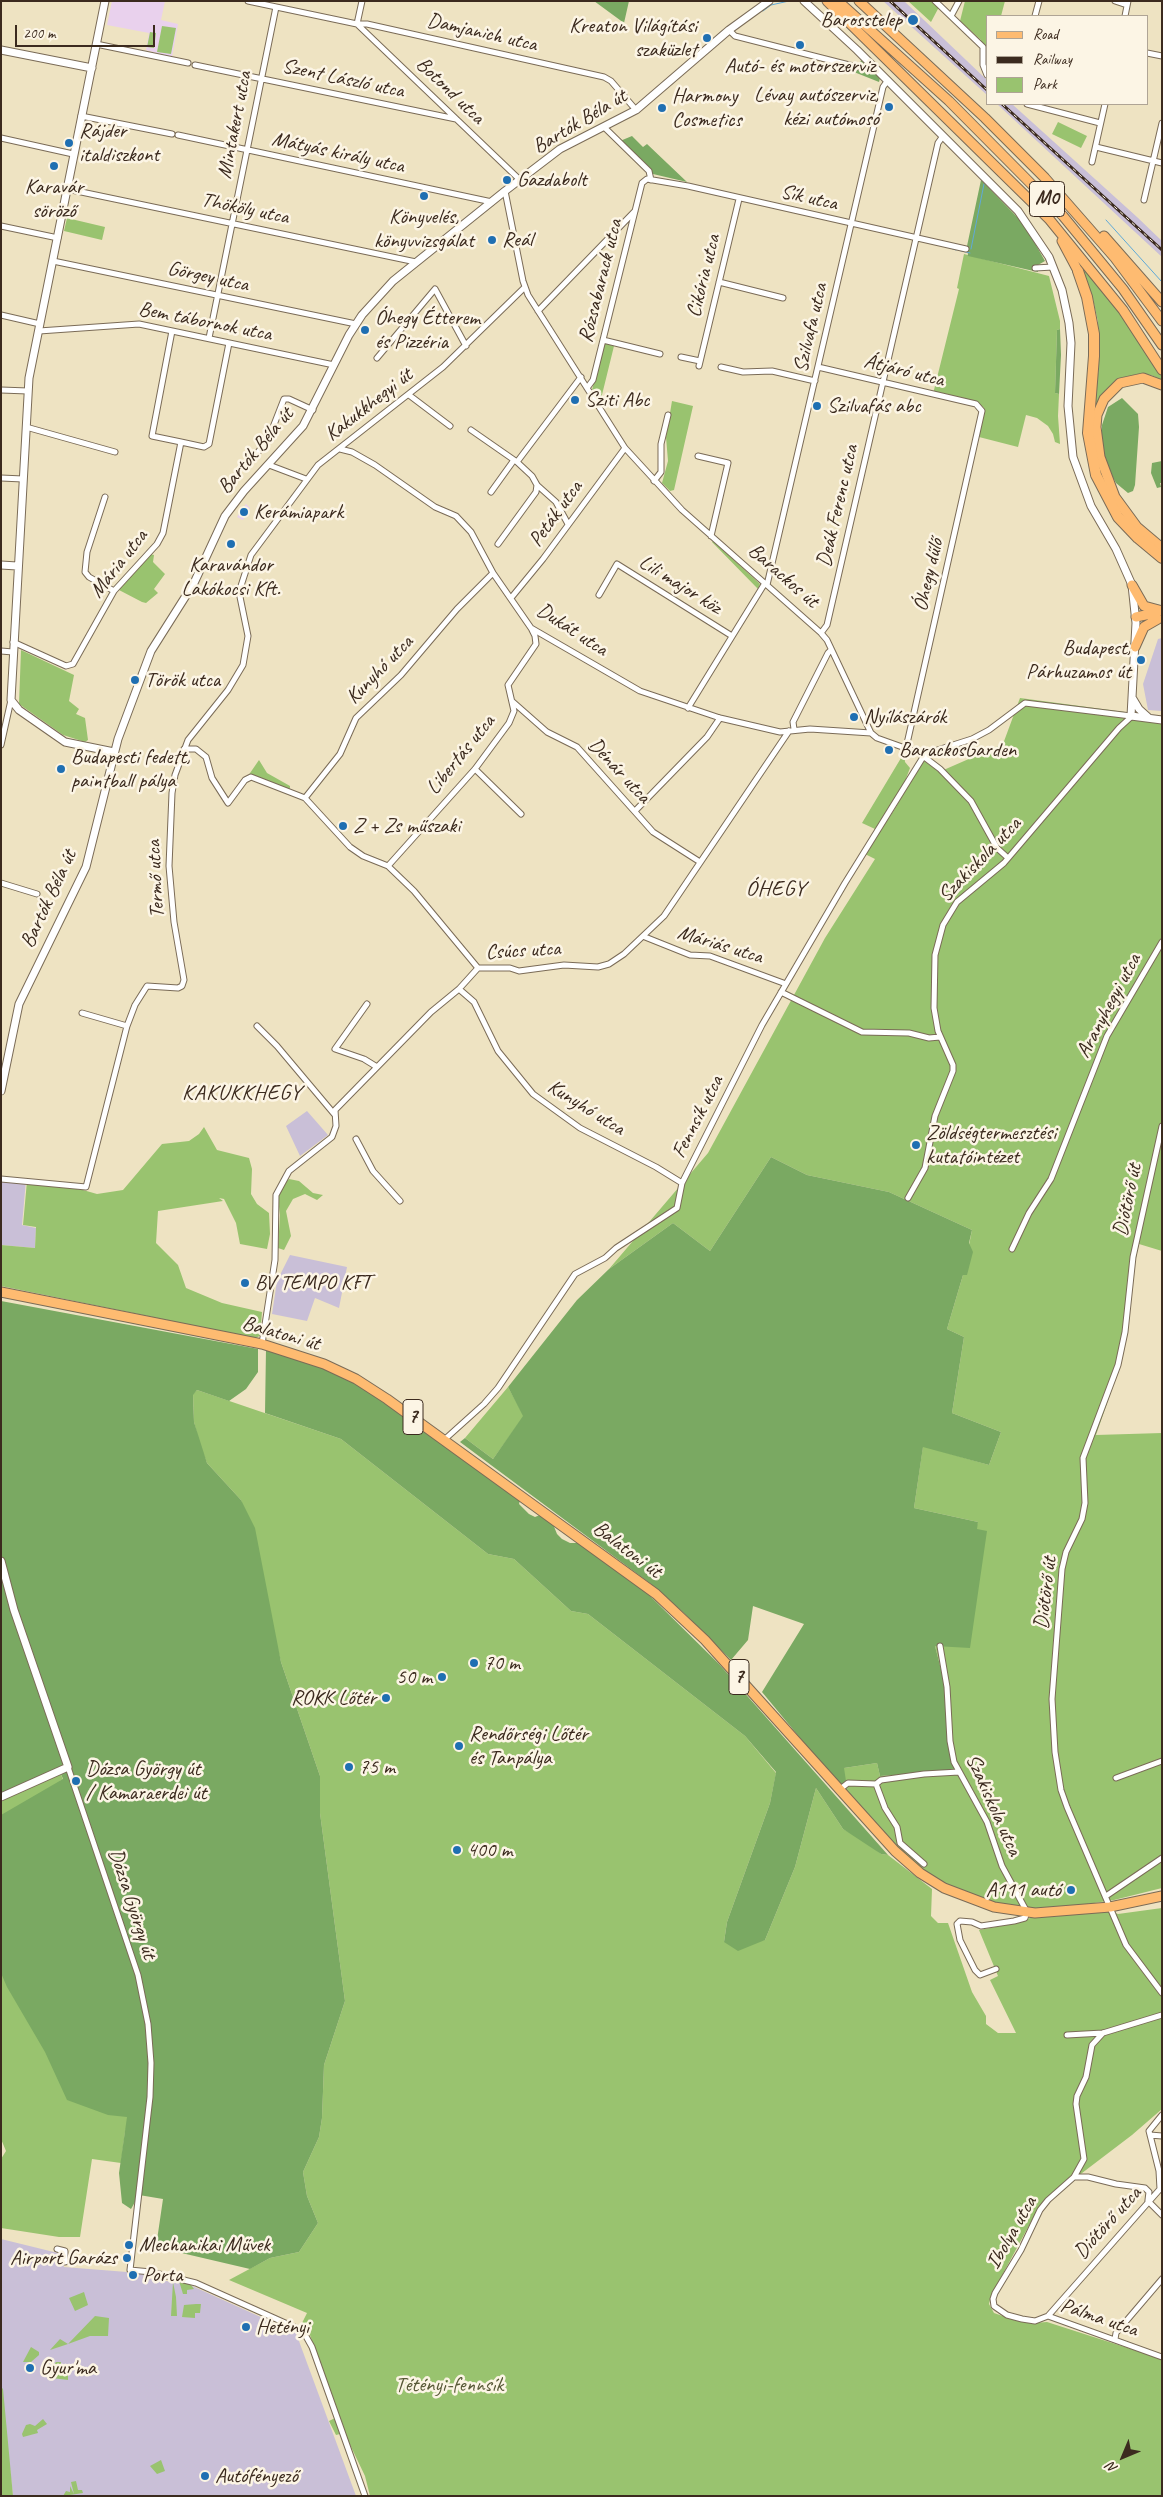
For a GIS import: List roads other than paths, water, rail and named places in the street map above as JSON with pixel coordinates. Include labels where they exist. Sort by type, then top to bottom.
[{"type":"highway","points":[[1078,271],[1087,297],[1094,334],[1088,433],[1096,475],[1118,517],[1138,538],[1162,558]]},
{"type":"main road","points":[[827,1],[892,67],[1031,201],[1060,233],[1123,310],[1162,370]]},
{"type":"main road","name":"M0","points":[[838,1],[955,107],[1052,204],[1123,289],[1162,346]]},
{"type":"main road","name":"M0","points":[[859,1],[985,118],[1068,203],[1129,275],[1162,322]]},
{"type":"main road","points":[[1031,201],[1058,236],[1078,271]]},
{"type":"main road","points":[[1068,203],[1105,236],[1162,302]]},
{"type":"main road","points":[[1162,385],[1143,378],[1120,383],[1104,399],[1097,415],[1096,427],[1100,457],[1115,496],[1137,526],[1162,548]]},
{"type":"main road","points":[[1132,585],[1144,606],[1161,615]]},
{"type":"main road","points":[[1136,617],[1161,615]]},
{"type":"main road","points":[[1135,647],[1144,627],[1161,615]]},
{"type":"main road","name":"Balatoni út","points":[[1,1292],[262,1344],[296,1353],[356,1379],[387,1399],[607,1556],[662,1599],[731,1668],[904,1860],[928,1879],[972,1900],[1000,1908],[1027,1912],[1056,1912],[1110,1906],[1162,1896]]},
{"type":"street","points":[[1,745],[11,700],[28,391],[105,1]]},
{"type":"street","name":"Damjanich utca","points":[[248,1],[358,24],[367,24],[604,77],[610,80],[636,110]]},
{"type":"street","points":[[358,24],[362,1]]},
{"type":"street","name":"Bartók Béla út","points":[[1,1091],[19,1004],[86,867],[124,718],[151,651],[194,583],[216,532],[230,508],[303,426],[356,324],[379,294],[416,262],[520,180],[560,149],[636,110],[729,30],[768,1]]},
{"type":"street","points":[[804,1],[888,80],[1023,217],[1037,237],[1053,267],[1065,300],[1070,333],[1068,406],[1073,457],[1091,506],[1116,549],[1132,585],[1136,617],[1131,716]]},
{"type":"street","points":[[935,1],[982,47],[983,65],[986,72]]},
{"type":"street","points":[[951,16],[959,1]]},
{"type":"street","points":[[1035,15],[1039,1]]},
{"type":"street","points":[[1115,1],[1128,3]]},
{"type":"street","name":"Mintakert utca","points":[[209,338],[276,7]]},
{"type":"street","name":"Botond utca","points":[[358,24],[520,180]]},
{"type":"street","points":[[729,30],[735,36],[857,67]]},
{"type":"street","points":[[96,44],[188,63]]},
{"type":"street","points":[[1,50],[92,68]]},
{"type":"street","points":[[1148,53],[1162,56]]},
{"type":"street","name":"Szent László utca","points":[[196,64],[456,119]]},
{"type":"street","name":"Szilvafa utca","points":[[688,708],[766,584],[883,86],[888,80]]},
{"type":"street","points":[[1031,105],[1100,123]]},
{"type":"street","points":[[1092,162],[1105,105]]},
{"type":"street","name":"Mátyás király utca","points":[[81,116],[492,202]]},
{"type":"street","points":[[1144,200],[1162,122]]},
{"type":"street","points":[[604,126],[650,171],[651,180]]},
{"type":"street","name":"Deák Ferenc utca","points":[[821,633],[827,625],[938,143],[944,136]]},
{"type":"street","points":[[1,138],[74,154]]},
{"type":"street","points":[[1096,147],[1162,163]]},
{"type":"street","name":"Sík utca","points":[[644,180],[688,186],[966,250]]},
{"type":"street","name":"Rózsabarack utca","points":[[587,388],[593,380],[644,180]]},
{"type":"street","name":"Thököly utca","points":[[67,189],[416,262]]},
{"type":"street","name":"Barackos út","points":[[505,192],[525,287],[538,311],[625,448],[654,481],[711,536],[821,633],[832,650],[870,733]]},
{"type":"street","name":"Cikória utca","points":[[681,357],[699,363],[739,198]]},
{"type":"street","points":[[538,311],[636,210]]},
{"type":"street","points":[[1,226],[58,238]]},
{"type":"street","name":"Görgey utca","points":[[53,261],[356,324]]},
{"type":"street","points":[[1035,268],[1053,267]]},
{"type":"street","points":[[719,282],[783,298]]},
{"type":"street","name":"Kakukkhegyi út","points":[[306,479],[318,465],[409,395],[466,346],[525,287]]},
{"type":"street","points":[[377,358],[435,289],[466,346]]},
{"type":"street","name":"Bem tábornok utca","points":[[1,315],[40,328],[133,323],[334,365]]},
{"type":"street","points":[[172,331],[152,436],[207,446],[210,442],[229,343]]},
{"type":"street","points":[[603,340],[660,354]]},
{"type":"street","points":[[721,367],[743,372],[772,371],[815,381]]},
{"type":"street","name":"Átjáró utca","points":[[818,367],[976,404],[981,408]]},
{"type":"street","points":[[491,492],[580,377]]},
{"type":"street","points":[[1,390],[28,391]]},
{"type":"street","points":[[409,395],[450,426]]},
{"type":"street","points":[[258,452],[268,440],[284,399],[289,399],[312,410]]},
{"type":"street","name":"Óhegy dűlő","points":[[906,748],[982,414],[981,408]]},
{"type":"street","points":[[654,481],[660,472],[661,444],[668,415]]},
{"type":"street","points":[[26,427],[115,452]]},
{"type":"street","points":[[471,430],[515,461],[556,502],[568,524]]},
{"type":"street","name":"Mária utca","points":[[14,642],[66,666],[71,666],[114,591],[157,544],[163,533],[181,442]]},
{"type":"street","name":"Peták utca","points":[[511,598],[543,559],[625,448]]},
{"type":"street","name":"Dukát utca","points":[[340,449],[352,452],[375,465],[435,507],[456,516],[471,532],[493,572],[519,613],[531,628],[640,691],[720,718],[780,732],[792,730],[870,733]]},
{"type":"street","points":[[698,456],[728,463],[711,536]]},
{"type":"street","points":[[269,465],[306,479]]},
{"type":"street","points":[[1,478],[23,479]]},
{"type":"street","name":"Termő utca","points":[[1,1179],[86,1187],[128,1026],[142,990],[153,986],[178,988],[182,986],[184,980],[174,922],[169,866],[172,793],[184,749],[190,736],[228,690],[243,665],[248,636],[239,592],[251,555],[306,479]]},
{"type":"street","points":[[498,544],[536,492],[537,485]]},
{"type":"street","points":[[104,497],[87,552],[85,572],[88,577],[114,591]]},
{"type":"street","name":"Lili major köz","points":[[599,595],[617,564],[732,636]]},
{"type":"street","points":[[1,565],[17,566]]},
{"type":"street","name":"Kunyhó utca","points":[[305,798],[344,748],[356,718],[401,675],[457,609],[493,572]]},
{"type":"street","name":"Libertás utca","points":[[388,866],[475,769],[509,723],[514,711],[508,685],[536,644],[531,628]]},
{"type":"street","name":"Csúcs utca","points":[[262,1344],[276,1260],[276,1195],[289,1171],[332,1137],[336,1126],[335,1110],[431,1012],[459,989],[478,968],[510,968],[519,971],[564,965],[598,967],[618,959],[645,937],[664,916],[792,730],[793,722],[828,653],[832,650]]},
{"type":"street","points":[[1,652],[13,652]]},
{"type":"street","points":[[1133,699],[1139,709],[1150,718]]},
{"type":"street","points":[[11,700],[19,710],[65,742],[114,752]]},
{"type":"street","name":"Dénár utca","points":[[513,702],[547,732],[577,747],[653,832],[700,862]]},
{"type":"street","points":[[924,756],[926,753],[953,747],[978,737],[1025,703],[1162,720]]},
{"type":"street","name":"Szakiskola utca","points":[[908,1198],[925,1168],[935,1116],[953,1071],[953,1065],[940,1037],[935,1017],[935,948],[940,932],[957,902],[1008,858],[1131,716]]},
{"type":"street","points":[[635,811],[707,737],[720,718]]},
{"type":"street","points":[[870,733],[877,738],[924,756],[968,796],[997,848],[1008,858]]},
{"type":"street","points":[[184,749],[196,750],[206,758],[212,778],[228,803],[245,780],[251,777],[305,798],[350,847],[363,856],[388,866],[414,891],[478,968]]},
{"type":"street","name":"Fennsík utca","points":[[444,1440],[484,1404],[498,1388],[574,1274],[605,1258],[616,1248],[677,1208],[682,1183],[781,992],[845,882],[924,756]]},
{"type":"street","points":[[475,769],[521,814]]},
{"type":"street","points":[[1,883],[37,894]]},
{"type":"street","name":"Máriás utca","points":[[645,937],[690,955],[710,956],[786,984]]},
{"type":"street","name":"Aranyhegyi utca","points":[[1012,1249],[1029,1213],[1051,1179],[1107,1036],[1162,942]]},
{"type":"street","name":"Kunyhó utca","points":[[459,989],[474,1002],[498,1051],[533,1094],[580,1128],[656,1167],[682,1183]]},
{"type":"street","name":"Máriás utca","points":[[781,992],[856,1030],[874,1033],[909,1033],[929,1038],[940,1037]]},
{"type":"street","points":[[367,1004],[335,1049],[364,1059],[377,1067]]},
{"type":"street","points":[[82,1013],[128,1026]]},
{"type":"street","points":[[257,1026],[278,1046],[335,1115]]},
{"type":"street","name":"Diótörő út","points":[[1162,1126],[1132,1257],[1125,1332],[1118,1365],[1083,1458],[1085,1503],[1079,1526],[1066,1552],[1062,1570],[1052,1699],[1055,1752],[1061,1790],[1074,1826],[1128,1949],[1162,1993]]},
{"type":"street","points":[[356,1139],[373,1171],[400,1201]]},
{"type":"street","name":"Dózsa György út","points":[[1,1561],[14,1610],[135,1968],[148,2024],[151,2064],[150,2096],[130,2270],[151,2272],[196,2283],[303,2332],[312,2347],[365,2496]]},
{"type":"street","name":"Szakiskola utca","points":[[940,1646],[947,1688],[952,1753],[959,1772],[987,1822],[1002,1866],[1027,1912]]},
{"type":"street","points":[[1116,1778],[1162,1761]]},
{"type":"street","points":[[1,1797],[68,1766]]},
{"type":"street","points":[[839,1790],[848,1783],[876,1784],[881,1780],[924,1774],[959,1772]]},
{"type":"street","points":[[876,1784],[885,1808],[897,1827],[900,1843],[924,1864]]},
{"type":"street","points":[[1106,1896],[1162,1858]]},
{"type":"street","points":[[996,1969],[980,1975],[975,1970],[960,1940],[956,1927],[957,1924],[960,1921],[972,1922],[981,1926],[1014,1921],[1026,1918],[1027,1912]]},
{"type":"street","points":[[1068,2034],[1103,2033],[1162,2015]]},
{"type":"street","points":[[1074,2178],[1084,2160],[1076,2104],[1077,2096],[1086,2077],[1092,2045],[1103,2033]]},
{"type":"street","points":[[1162,2115],[1151,2126],[1150,2135],[1162,2136]]},
{"type":"street","name":"Diótörő utca","points":[[1048,2316],[1159,2190],[1161,2184],[1159,2171],[1150,2135]]},
{"type":"street","points":[[1074,2178],[1088,2177],[1116,2184],[1159,2190]]},
{"type":"street","name":"Ibolya utca","points":[[998,2310],[994,2306],[992,2299],[1021,2250],[1040,2210],[1048,2200],[1074,2178]]},
{"type":"street","points":[[1145,2188],[1149,2192],[1148,2202],[1162,2215]]},
{"type":"street","points":[[57,2249],[65,2251],[65,2262]]},
{"type":"street","points":[[1114,2340],[1116,2334],[1162,2278]]},
{"type":"street","name":"Pálma utca","points":[[998,2310],[1035,2321],[1048,2316],[1162,2357]]},
{"type":"waterway","points":[[763,11],[771,5],[789,1]]},
{"type":"waterway","points":[[971,249],[984,184]]},
{"type":"waterway","points":[[1106,220],[1162,282]]},
{"type":"waterway","points":[[950,248],[956,250]]},
{"type":"waterway","points":[[958,250],[970,253]]},
{"type":"railway","points":[[890,1],[986,89]]},
{"type":"railway","points":[[1003,105],[1162,250]]},
{"type":"place","name":"Barosstelep","points":[[913,20]]},
{"type":"place","name":"Kreaton Világítási szaküzlet","points":[[707,38]]},
{"type":"place","name":"Autó- és motorszerviz","points":[[800,45]]},
{"type":"place","name":"Lévay autószerviz, kézi autómosó","points":[[889,107]]},
{"type":"place","name":"Harmony Cosmetics","points":[[662,108]]},
{"type":"place","name":"Rájder italdiszkont","points":[[69,143]]},
{"type":"place","name":"Karavár söröző","points":[[54,166]]},
{"type":"place","name":"Gazdabolt","points":[[507,180]]},
{"type":"place","name":"Könyvelés, könyvvizsgálat","points":[[424,196]]},
{"type":"place","name":"Reál","points":[[492,240]]},
{"type":"place","name":"Óhegy Étterem és Pizzéria","points":[[365,330]]},
{"type":"place","name":"Sziti Abc","points":[[575,400]]},
{"type":"place","name":"Szilvafás abc","points":[[817,406]]},
{"type":"place","name":"Kerámiapark","points":[[244,512]]},
{"type":"place","name":"Karavándor Lakókocsi Kft.","points":[[231,544]]},
{"type":"place","name":"Budapest, Párhuzamos út","points":[[1141,660]]},
{"type":"place","name":"Török utca","points":[[135,680]]},
{"type":"place","name":"Nyílászárók","points":[[854,717]]},
{"type":"place","name":"BarackosGarden","points":[[889,750]]},
{"type":"place","name":"Budapesti fedett, paintball pálya","points":[[61,769]]},
{"type":"place","name":"Z + Zs műszaki","points":[[343,826]]},
{"type":"place","name":"Zöldségtermesztési kutatóintézet","points":[[916,1145]]},
{"type":"place","name":"BV TEMPO KFT","points":[[245,1283]]},
{"type":"place","name":"70 m","points":[[474,1663]]},
{"type":"place","name":"50 m","points":[[442,1677]]},
{"type":"place","name":"ROKK Lőtér","points":[[386,1698]]},
{"type":"place","name":"Rendőrségi Lőtér és Tanpálya","points":[[459,1746]]},
{"type":"place","name":"75 m","points":[[349,1767]]},
{"type":"place","name":"Dózsa György út / Kamaraerdei út","points":[[76,1781]]},
{"type":"place","name":"400 m","points":[[457,1850]]},
{"type":"place","name":"A111 autó","points":[[1071,1890]]},
{"type":"place","name":"Mechanikai Művek","points":[[129,2245]]},
{"type":"place","name":"Airport Garázs","points":[[127,2258]]},
{"type":"place","name":"Porta","points":[[133,2275]]},
{"type":"place","name":"Hetényi","points":[[246,2327]]},
{"type":"place","name":"Gyur'ma","points":[[30,2368]]},
{"type":"place","name":"Autófényező","points":[[205,2476]]},
{"type":"district","name":"ÓHEGY","points":[[776,889]]},
{"type":"district","name":"KAKUKKHEGY","points":[[242,1093]]},
{"type":"park label","name":"Tétényi-fennsík","points":[[449,2385]]}]
